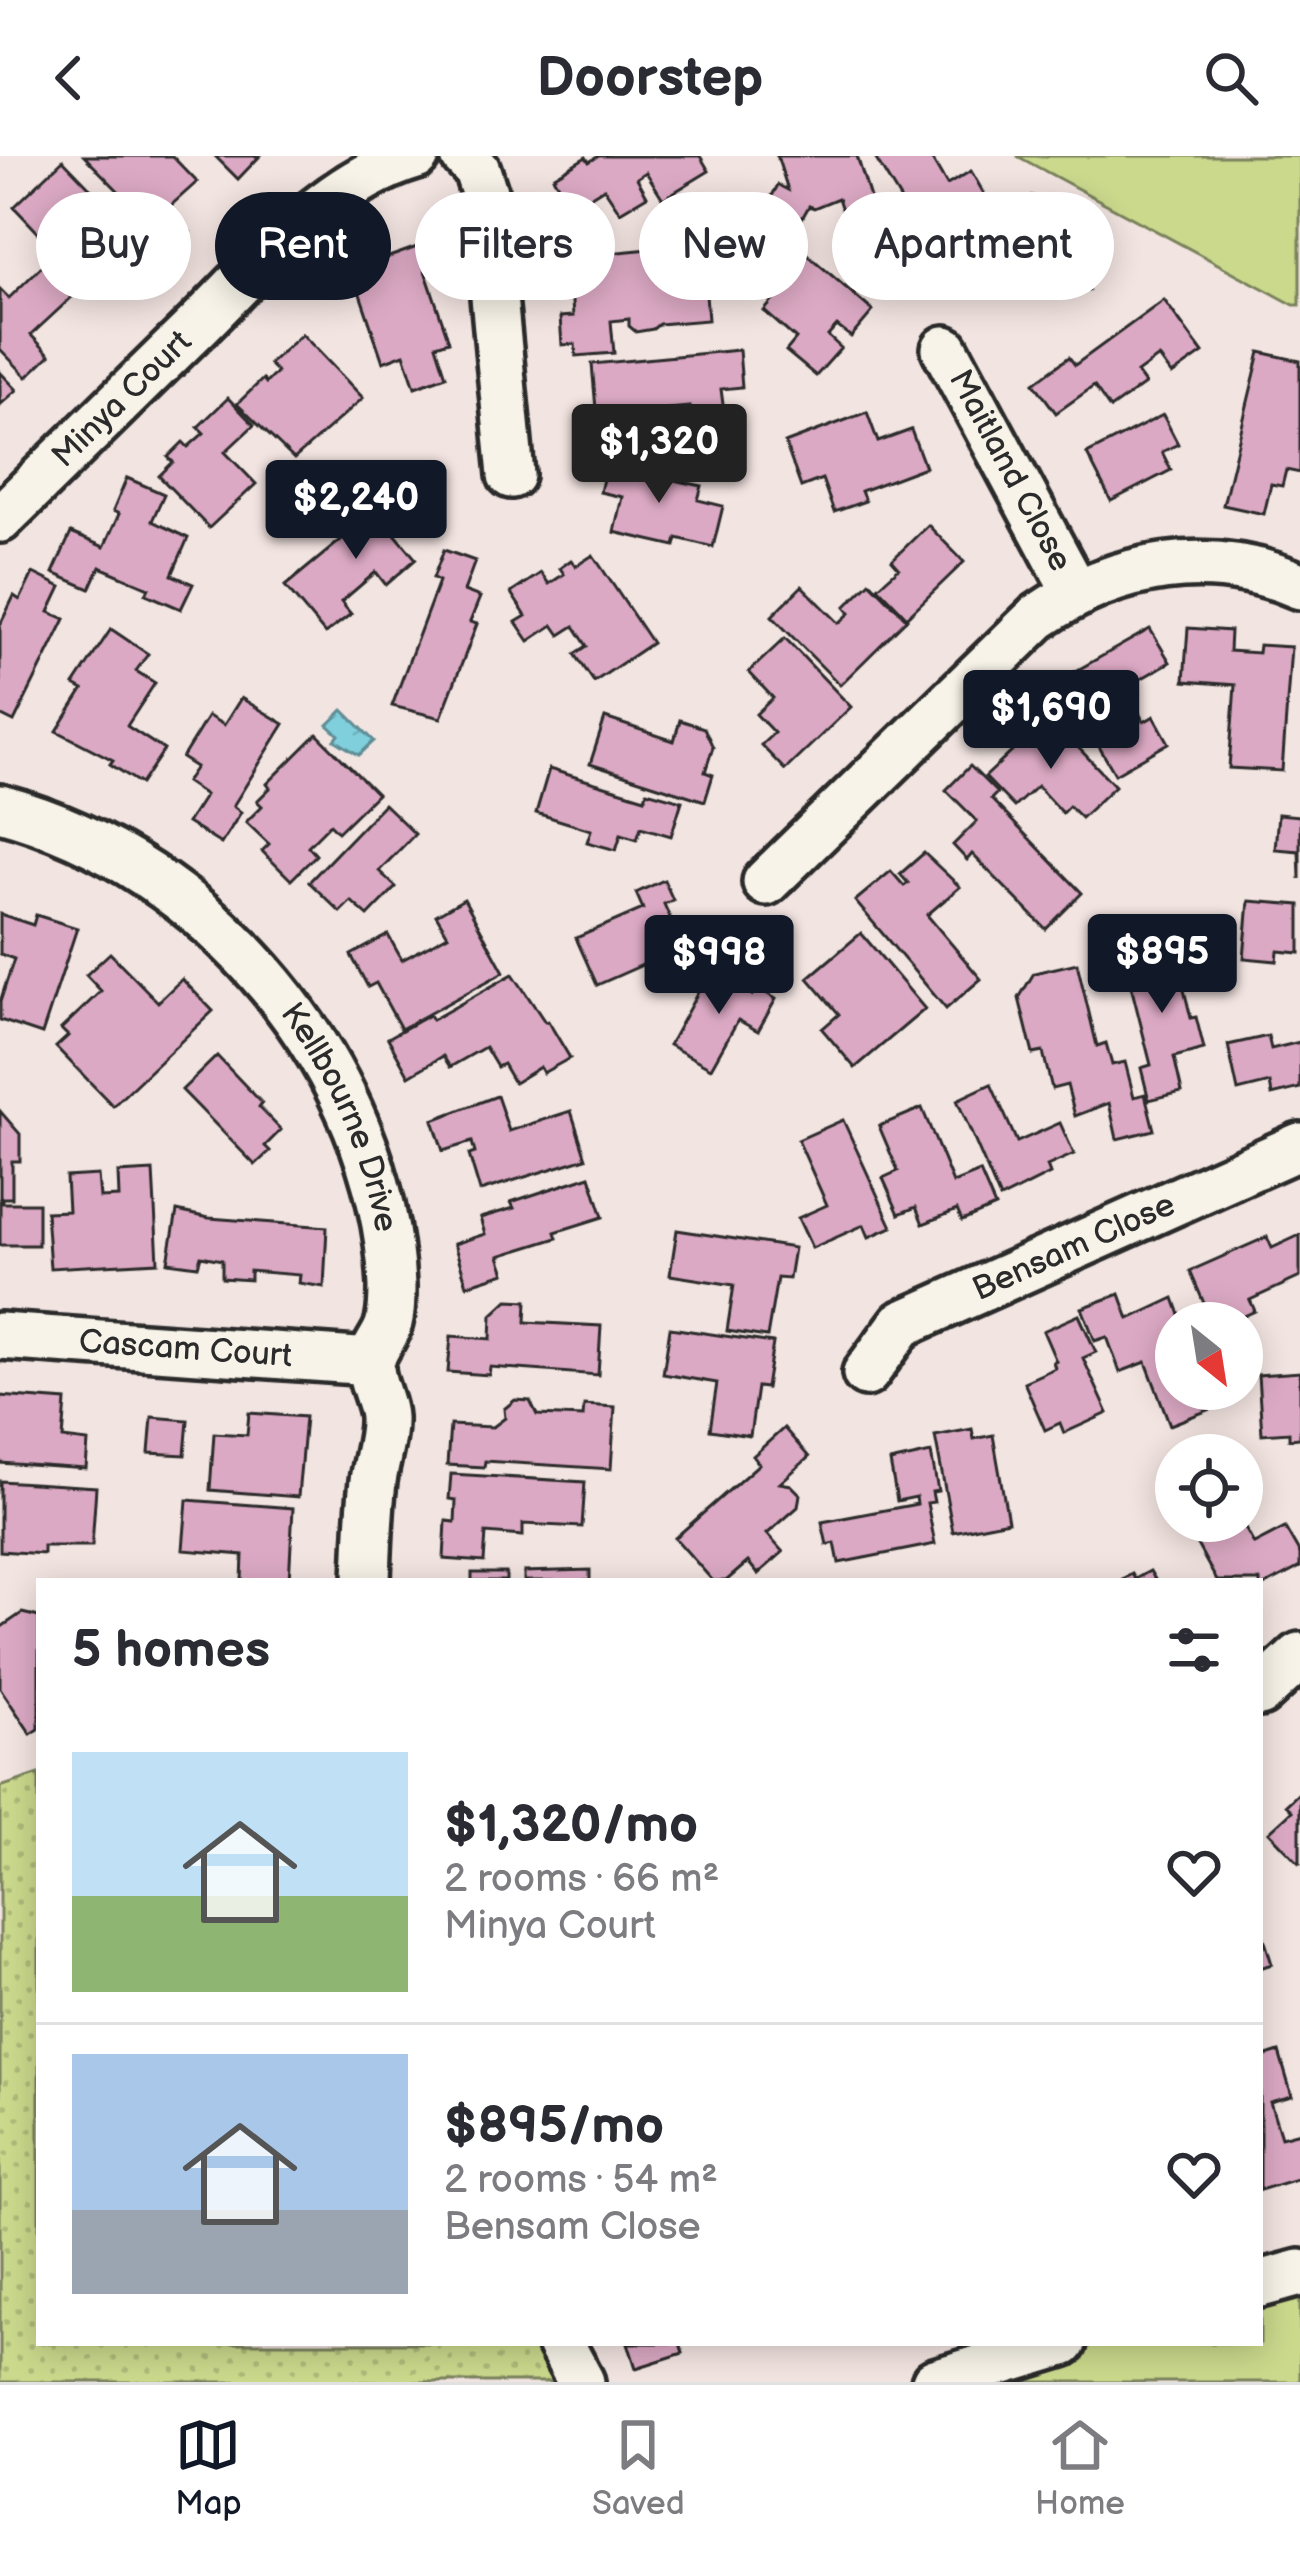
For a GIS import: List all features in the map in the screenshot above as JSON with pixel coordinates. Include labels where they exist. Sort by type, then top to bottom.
[{"type":"street","name":"Minya Court","points":[[0,518],[338,193],[373,172],[416,156]]},
{"type":"street","points":[[464,156],[477,170],[484,192],[511,475]]},
{"type":"street","name":"Maitland Close","points":[[945,349],[1076,592]]},
{"type":"street","points":[[766,882],[1038,617],[1076,592],[1155,566],[1195,563],[1255,570],[1300,586]]},
{"type":"street","name":"Kellbourne Drive","points":[[0,808],[68,830],[150,875],[237,948],[315,1045],[346,1106],[368,1165],[385,1233],[391,1313],[371,1362]]},
{"type":"street","name":"Bensam Close","points":[[866,1373],[902,1324],[1300,1145]]},
{"type":"street","name":"Cascam Court","points":[[0,1336],[371,1362]]},
{"type":"street","points":[[367,1578],[383,1412],[371,1362]]},
{"type":"street","points":[[1263,1690],[1300,1656]]},
{"type":"street","points":[[1263,2283],[1300,2273]]},
{"type":"street","points":[[547,2346],[551,2382]]},
{"type":"street","points":[[562,2346],[581,2382]]},
{"type":"street","points":[[935,2382],[1053,2346]]},
{"type":"green space","points":[[1017,156],[1300,156],[1300,305],[1114,208],[1114,192],[1084,192]]},
{"type":"green space","points":[[36,1775],[36,2346],[547,2346],[552,2382],[0,2382],[0,1787]]},
{"type":"green space","points":[[1300,2273],[1300,2382],[935,2382],[1053,2346],[1263,2346],[1263,2283]]},
{"type":"water","points":[[343,710],[374,741],[359,755],[335,740],[339,735],[328,725]]},
{"type":"building","points":[[84,156],[172,156],[197,182],[186,192],[119,192]]},
{"type":"building","points":[[215,156],[260,156],[238,179]]},
{"type":"building","points":[[599,156],[700,156],[709,171],[674,192],[659,192],[646,172],[637,178],[645,192],[639,192],[639,201],[620,212],[615,192],[604,188],[562,192],[553,177],[586,157],[589,162]]},
{"type":"building","points":[[777,156],[857,156],[868,192],[832,192],[832,200],[814,208],[808,208],[808,192],[774,192],[778,185],[788,190]]},
{"type":"building","points":[[874,156],[930,156],[947,185],[971,171],[983,192],[896,192]]},
{"type":"building","points":[[63,160],[94,192],[36,192],[36,230],[14,207]]},
{"type":"building","points":[[415,248],[415,300],[435,300],[449,341],[436,345],[446,376],[415,387],[404,354],[383,362],[362,300],[391,300],[391,256]]},
{"type":"building","points":[[639,250],[639,300],[706,300],[708,320],[659,324],[636,332],[629,319],[611,321],[614,353],[576,356],[575,344],[562,345],[560,317],[573,316],[572,300],[615,300],[615,252]]},
{"type":"building","points":[[808,255],[832,276],[832,300],[860,300],[873,311],[851,337],[837,326],[828,336],[841,348],[816,376],[786,351],[796,339],[764,311],[773,300],[808,300]]},
{"type":"building","points":[[36,272],[36,300],[69,300],[31,335],[50,355],[27,377],[0,349],[0,289],[9,298]]},
{"type":"building","points":[[1164,300],[1203,353],[1172,375],[1159,357],[1137,373],[1145,384],[1110,409],[1094,386],[1056,413],[1034,383],[1069,357],[1075,365]]},
{"type":"building","points":[[302,334],[363,398],[294,459],[237,404],[277,372],[269,364]]},
{"type":"building","points":[[739,350],[742,387],[721,389],[724,412],[691,415],[690,407],[648,411],[651,451],[613,454],[608,408],[596,409],[592,364]]},
{"type":"building","points":[[1260,352],[1300,361],[1300,473],[1286,470],[1282,486],[1271,484],[1264,514],[1223,505]]},
{"type":"building","points":[[0,372],[17,390],[0,405]]},
{"type":"building","points":[[228,398],[254,425],[225,452],[256,484],[209,528],[159,476],[173,462],[168,457],[183,442],[188,447],[204,433],[198,427]]},
{"type":"building","points":[[867,412],[878,442],[911,430],[925,467],[861,491],[865,501],[834,512],[822,479],[801,487],[785,443]]},
{"type":"building","points":[[1163,415],[1178,444],[1162,452],[1171,470],[1111,501],[1087,454]]},
{"type":"building","points":[[608,457],[643,464],[641,473],[702,486],[698,500],[723,506],[713,547],[677,538],[675,546],[614,532],[622,497],[600,492]]},
{"type":"building","points":[[127,478],[164,494],[152,521],[188,538],[172,575],[193,584],[181,609],[146,594],[149,588],[100,567],[90,589],[53,573],[71,533],[104,547],[119,514],[113,511]]},
{"type":"building","points":[[397,486],[419,514],[395,534],[416,559],[386,585],[376,572],[341,602],[351,614],[325,634],[285,586],[370,516],[366,511]]},
{"type":"building","points":[[928,525],[964,562],[907,617],[878,587],[899,568],[892,560]]},
{"type":"building","points":[[444,550],[475,561],[464,591],[480,597],[470,622],[477,624],[441,718],[392,706],[439,581],[433,578]]},
{"type":"building","points":[[593,555],[652,643],[594,682],[575,654],[587,646],[574,626],[560,635],[553,625],[529,641],[516,622],[526,616],[511,593],[541,573],[549,584],[564,574],[560,568],[571,560],[576,566]]},
{"type":"building","points":[[33,573],[61,587],[49,612],[65,619],[14,722],[0,715],[0,625],[14,596],[20,600]]},
{"type":"building","points":[[870,582],[907,619],[840,685],[772,616],[802,586],[839,623],[850,613],[845,607]]},
{"type":"building","points":[[1188,628],[1230,631],[1229,651],[1258,653],[1259,645],[1291,647],[1282,771],[1229,768],[1235,685],[1184,681]]},
{"type":"building","points":[[111,629],[148,654],[136,671],[155,683],[127,726],[164,750],[141,784],[110,764],[113,760],[57,731],[83,690],[74,685]]},
{"type":"building","points":[[1150,629],[1170,662],[1125,688],[1144,722],[1154,716],[1169,743],[1115,774],[1060,680]]},
{"type":"building","points":[[785,638],[851,707],[785,770],[761,745],[774,733],[756,714],[773,698],[749,672]]},
{"type":"building","points":[[241,698],[284,724],[233,806],[241,812],[221,844],[187,823],[205,795],[186,782],[196,767],[182,758],[208,716],[224,725]]},
{"type":"building","points":[[1049,717],[1115,786],[1081,818],[1069,806],[1062,813],[1037,786],[1014,807],[985,777]]},
{"type":"building","points":[[605,718],[674,741],[680,720],[704,728],[713,747],[705,772],[713,775],[705,801],[590,764]]},
{"type":"building","points":[[317,734],[377,794],[338,832],[330,824],[308,846],[316,855],[291,880],[262,851],[269,844],[246,822],[262,806],[257,801],[270,788],[267,784]]},
{"type":"building","points":[[970,766],[997,793],[991,799],[1082,893],[1046,929],[972,854],[967,860],[953,845],[977,821],[946,790]]},
{"type":"building","points":[[549,769],[645,798],[647,791],[682,801],[671,836],[641,827],[637,839],[621,834],[616,850],[587,842],[591,830],[536,813]]},
{"type":"building","points":[[384,804],[415,834],[379,871],[396,887],[368,916],[351,901],[340,912],[309,882]]},
{"type":"building","points":[[1278,814],[1300,816],[1300,879],[1299,851],[1275,849]]},
{"type":"building","points":[[924,853],[960,887],[927,915],[981,979],[946,1009],[855,901],[891,871],[904,886],[908,883],[900,874]]},
{"type":"building","points":[[664,880],[673,900],[664,904],[683,947],[597,985],[576,938],[643,909],[636,893]]},
{"type":"building","points":[[464,899],[504,972],[401,1029],[376,983],[368,987],[351,955],[388,935],[402,960],[448,935],[436,915]]},
{"type":"building","points":[[1249,901],[1300,905],[1300,953],[1278,951],[1277,961],[1244,958]]},
{"type":"building","points":[[0,914],[33,925],[36,915],[77,928],[42,1034],[0,1020],[0,1002],[14,959],[0,954]]},
{"type":"building","points":[[861,933],[925,1009],[855,1068],[822,1029],[839,1014],[808,978]]},
{"type":"building","points":[[1172,941],[1191,1018],[1196,1017],[1204,1049],[1174,1057],[1182,1092],[1149,1100],[1141,1068],[1151,1065],[1123,954]]},
{"type":"building","points":[[110,953],[158,1002],[182,979],[213,1011],[113,1106],[56,1047],[68,1036],[61,1029],[101,991],[86,975]]},
{"type":"building","points":[[1077,963],[1097,1046],[1106,1043],[1112,1065],[1125,1062],[1134,1097],[1145,1094],[1154,1130],[1117,1139],[1109,1103],[1075,1116],[1067,1085],[1052,1089],[1043,1052],[1033,1054],[1019,998],[1034,973]]},
{"type":"building","points":[[709,972],[726,982],[730,976],[752,995],[756,987],[776,999],[758,1031],[738,1020],[711,1068],[669,1045]]},
{"type":"building","points":[[513,974],[570,1058],[543,1073],[540,1067],[514,1083],[485,1047],[450,1067],[443,1056],[409,1076],[388,1038],[429,1015],[432,1020]]},
{"type":"building","points":[[1268,1036],[1271,1049],[1300,1042],[1300,1088],[1272,1095],[1270,1083],[1238,1091],[1228,1045]]},
{"type":"building","points":[[217,1056],[281,1130],[265,1146],[270,1151],[255,1165],[182,1090]]},
{"type":"building","points":[[991,1084],[1017,1142],[1060,1123],[1074,1154],[1047,1166],[1050,1174],[1000,1199],[957,1100]]},
{"type":"building","points":[[497,1096],[509,1131],[571,1111],[586,1158],[480,1191],[469,1155],[475,1153],[472,1142],[443,1151],[433,1120]]},
{"type":"building","points":[[922,1108],[953,1183],[980,1172],[995,1207],[962,1221],[957,1210],[923,1224],[916,1207],[899,1214],[883,1178],[898,1171],[879,1126]]},
{"type":"building","points":[[0,1111],[20,1134],[20,1161],[12,1161],[12,1198],[2,1198],[2,1203],[38,1203],[38,1245],[0,1245]]},
{"type":"building","points":[[843,1120],[892,1227],[869,1237],[864,1225],[812,1248],[798,1218],[827,1205],[798,1140]]},
{"type":"building","points":[[153,1171],[158,1262],[50,1268],[46,1212],[68,1211],[66,1177],[98,1175],[100,1198],[119,1197],[118,1173]]},
{"type":"building","points":[[590,1176],[603,1217],[499,1256],[505,1273],[467,1285],[454,1244],[485,1234],[480,1218],[514,1208],[511,1202]]},
{"type":"building","points":[[177,1211],[327,1227],[324,1287],[299,1283],[300,1275],[250,1271],[250,1280],[222,1278],[222,1260],[201,1256],[198,1266],[168,1262]]},
{"type":"building","points":[[677,1230],[794,1248],[789,1279],[777,1278],[767,1337],[727,1331],[734,1285],[670,1275]]},
{"type":"building","points":[[1300,1235],[1300,1277],[1251,1302],[1203,1302],[1190,1271],[1267,1237],[1272,1248]]},
{"type":"building","points":[[1120,1294],[1129,1319],[1155,1307],[1155,1386],[1146,1362],[1120,1372],[1107,1337],[1095,1341],[1082,1308]]},
{"type":"building","points":[[508,1300],[527,1301],[526,1322],[601,1326],[598,1375],[490,1367],[489,1375],[448,1372],[451,1336],[491,1339],[492,1315]]},
{"type":"building","points":[[1079,1315],[1096,1352],[1083,1358],[1108,1413],[1064,1433],[1060,1423],[1045,1430],[1024,1382],[1055,1368],[1043,1331]]},
{"type":"building","points":[[670,1328],[773,1343],[766,1388],[757,1387],[750,1436],[710,1430],[717,1383],[663,1374]]},
{"type":"building","points":[[1300,1372],[1300,1438],[1289,1439],[1289,1432],[1262,1434],[1263,1375]]},
{"type":"building","points":[[0,1396],[66,1401],[63,1439],[88,1442],[86,1469],[0,1463]]},
{"type":"building","points":[[515,1400],[530,1401],[537,1415],[583,1417],[584,1405],[615,1407],[611,1469],[485,1461],[484,1467],[447,1465],[450,1425],[493,1427],[505,1418],[504,1409]]},
{"type":"building","points":[[1164,1410],[1209,1410],[1170,1425]]},
{"type":"building","points":[[249,1413],[305,1417],[298,1497],[210,1490],[214,1433],[247,1435]]},
{"type":"building","points":[[152,1417],[188,1420],[185,1455],[149,1453]]},
{"type":"building","points":[[784,1428],[809,1457],[780,1483],[800,1494],[798,1507],[767,1534],[783,1552],[758,1574],[748,1562],[729,1578],[710,1578],[675,1538],[759,1464],[753,1456]]},
{"type":"building","points":[[972,1429],[974,1439],[993,1435],[1008,1521],[953,1532],[935,1436]]},
{"type":"building","points":[[931,1453],[938,1491],[932,1492],[934,1502],[927,1503],[935,1544],[839,1563],[835,1543],[827,1545],[822,1522],[917,1504],[916,1497],[897,1501],[890,1462]]},
{"type":"building","points":[[451,1474],[585,1482],[582,1527],[523,1524],[523,1536],[486,1533],[484,1562],[444,1559],[446,1521],[455,1522],[456,1500],[449,1499]]},
{"type":"building","points":[[0,1481],[96,1487],[92,1546],[43,1546],[43,1554],[0,1551]]},
{"type":"building","points":[[187,1500],[293,1508],[289,1578],[242,1578],[243,1555],[183,1550]]},
{"type":"building","points":[[1285,1528],[1300,1554],[1300,1567],[1263,1586],[1263,1578],[1215,1578],[1196,1542],[1254,1544]]},
{"type":"building","points":[[590,1570],[590,1578],[524,1578],[524,1572]]},
{"type":"building","points":[[472,1573],[506,1573],[506,1578],[472,1578]]},
{"type":"building","points":[[22,1613],[36,1616],[36,1731],[31,1734],[0,1688],[0,1628]]},
{"type":"building","points":[[1300,1792],[1299,1863],[1269,1832],[1292,1811],[1286,1805]]},
{"type":"building","points":[[1263,1935],[1272,1964],[1263,1967]]},
{"type":"building","points":[[1279,2052],[1292,2096],[1270,2102],[1281,2137],[1300,2132],[1300,2178],[1263,2189],[1263,2057]]},
{"type":"building","points":[[629,2346],[681,2346],[683,2353],[636,2368]]}]
